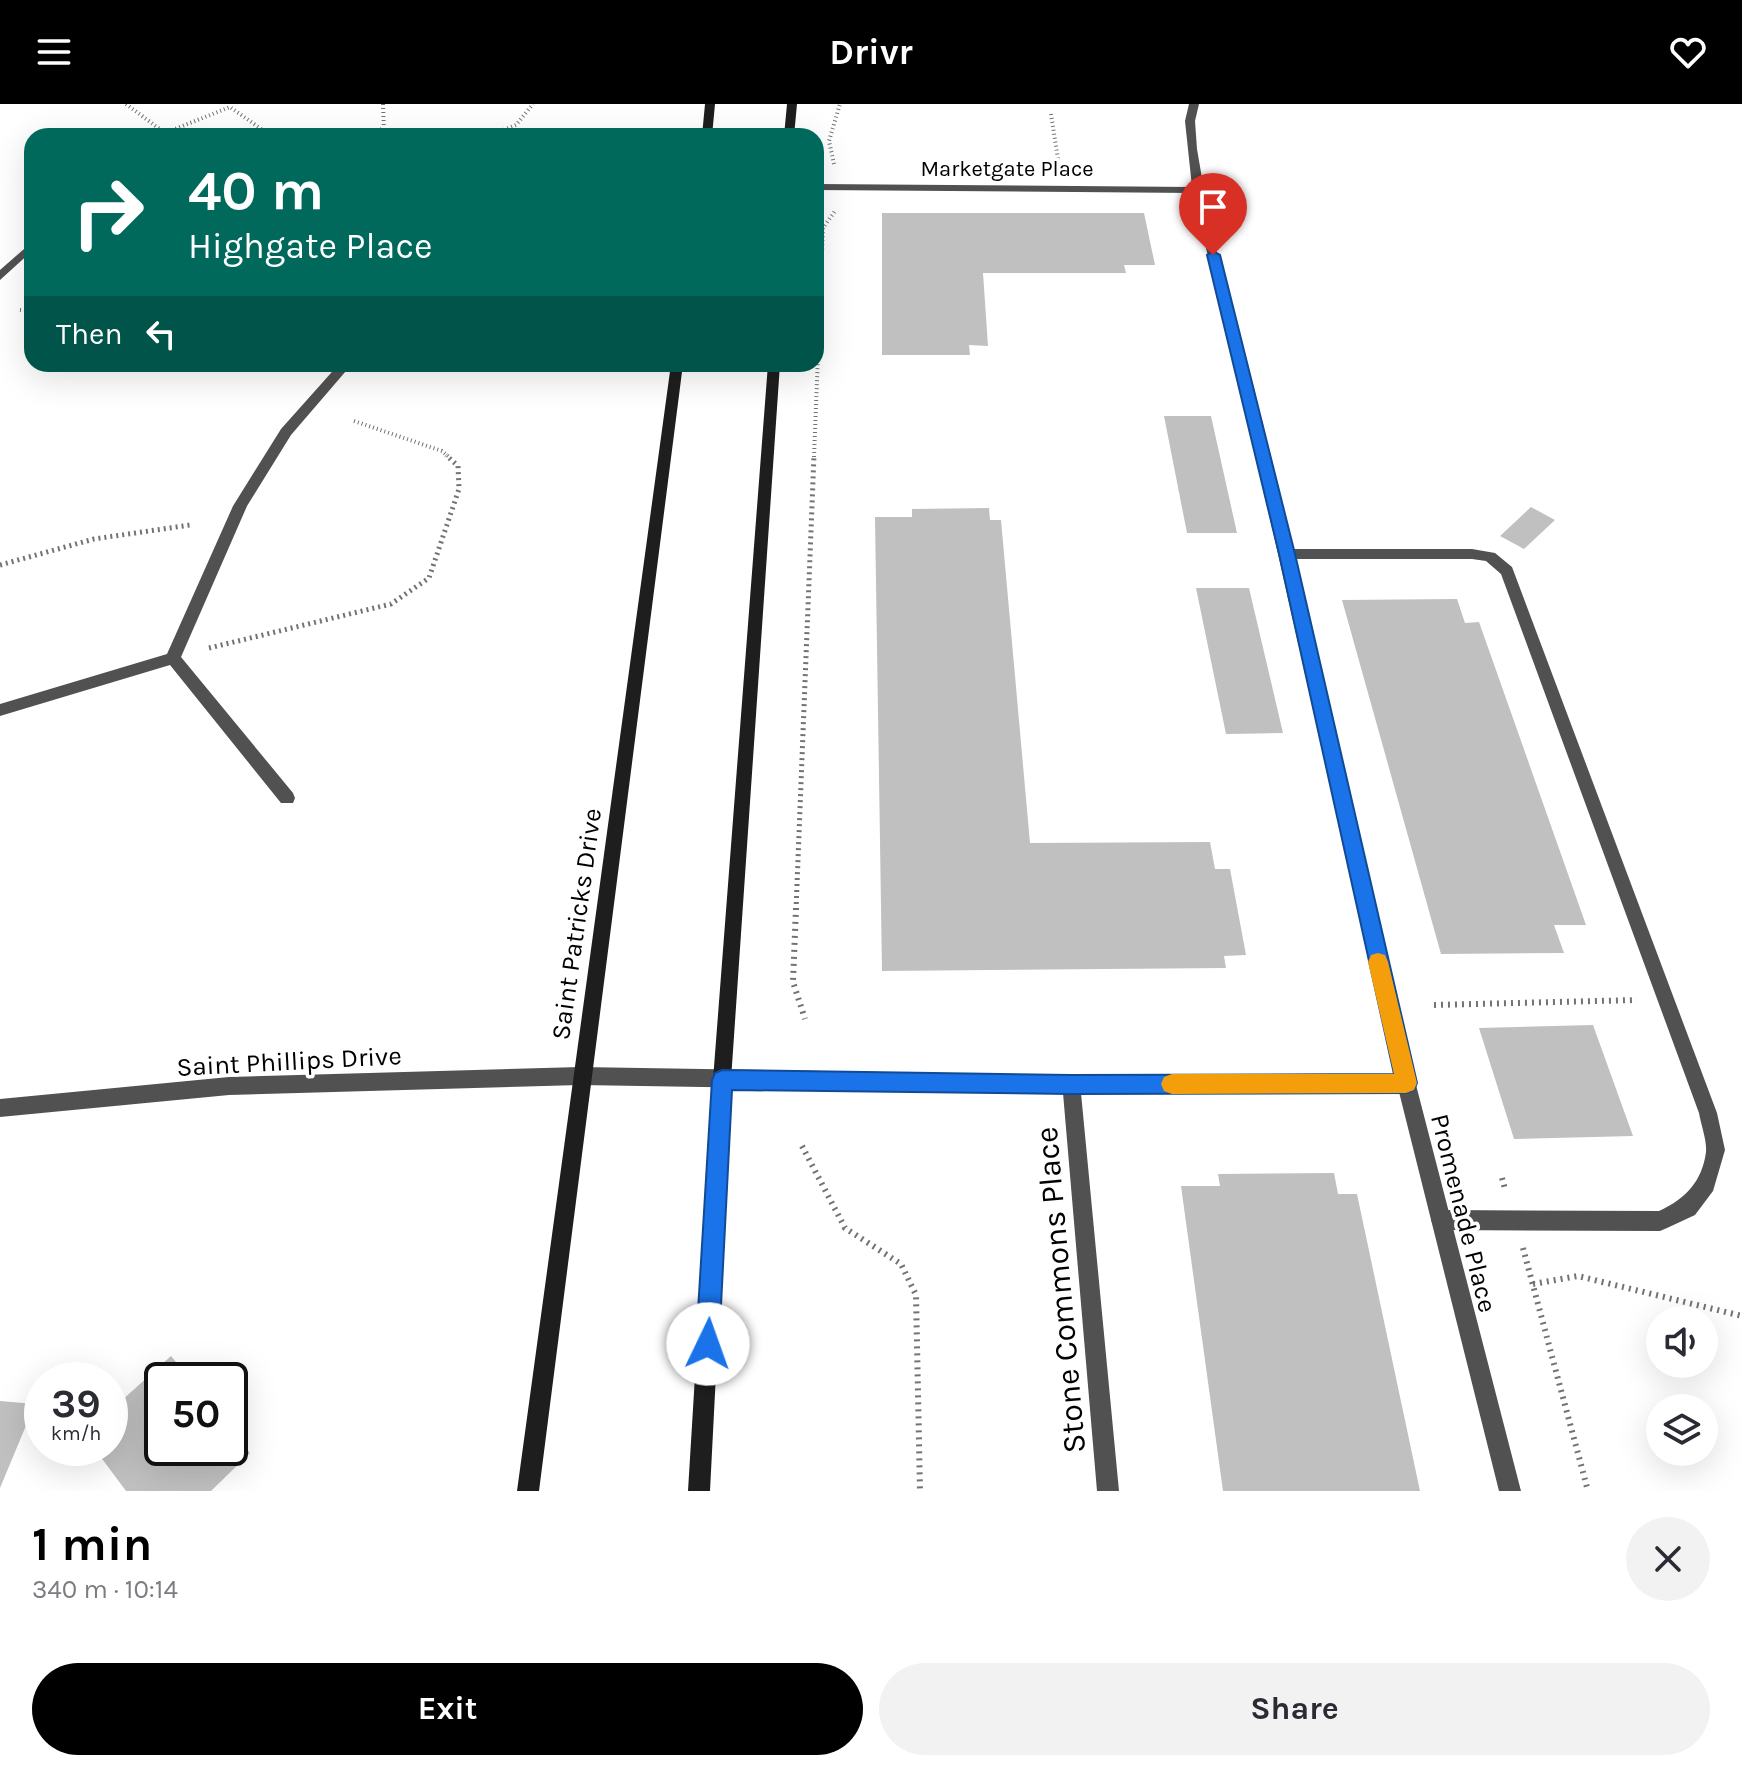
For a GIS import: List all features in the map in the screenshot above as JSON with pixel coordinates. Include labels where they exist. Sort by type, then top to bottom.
[{"type":"main road","points":[[708,128],[710,104]]},
{"type":"main road","points":[[790,128],[792,104]]},
{"type":"main road","name":"Saint Patricks Drive","points":[[528,1491],[580,1076],[634,702],[676,372]]},
{"type":"main road","points":[[699,1491],[722,1080],[773,372]]},
{"type":"street","name":"Promenade Place","points":[[1194,104],[1189,111],[1189,140],[1198,190],[1287,554],[1406,1083],[1510,1491]]},
{"type":"street","name":"Marketgate Place","points":[[824,187],[1198,190]]},
{"type":"street","points":[[0,276],[24,253]]},
{"type":"street","points":[[0,710],[173,658],[240,506],[286,432],[339,372]]},
{"type":"street","points":[[1287,554],[1472,554],[1490,557],[1507,571],[1708,1113],[1716,1150],[1706,1184],[1688,1208],[1660,1221],[1441,1220]]},
{"type":"street","points":[[173,658],[287,798]]},
{"type":"street","name":"Saint Phillips Drive","points":[[0,1108],[229,1086],[580,1076],[1071,1084],[1406,1083]]},
{"type":"street","name":"Stone Commons Place","points":[[1071,1084],[1108,1491]]},
{"type":"path","points":[[126,104],[158,128]]},
{"type":"path","points":[[383,104],[384,128]]},
{"type":"path","points":[[509,128],[516,125],[533,104]]},
{"type":"path","points":[[835,165],[829,155],[830,128],[840,104]]},
{"type":"path","points":[[177,128],[231,106],[260,128]]},
{"type":"path","points":[[1051,114],[1058,159]]},
{"type":"path","points":[[824,227],[835,211]]},
{"type":"path","points":[[20,310],[24,310]]},
{"type":"path","points":[[805,1019],[793,982],[817,372]]},
{"type":"path","points":[[173,658],[275,630],[391,604],[429,578],[459,489],[458,466],[442,451],[354,421]]},
{"type":"path","points":[[0,565],[69,543],[135,529],[190,525]]},
{"type":"path","points":[[1434,1005],[1666,1000]]},
{"type":"path","points":[[802,1146],[845,1228],[901,1264],[916,1295],[920,1491]]},
{"type":"path","points":[[1527,1261],[1588,1491]]},
{"type":"path","points":[[1533,1284],[1578,1276],[1742,1316]]},
{"type":"building","points":[[882,213],[1144,213],[1155,265],[1124,265],[1126,273],[983,273],[988,346],[969,345],[970,355],[882,355]]},
{"type":"building","points":[[1164,416],[1211,416],[1237,533],[1187,533]]},
{"type":"building","points":[[1531,507],[1555,520],[1524,549],[1500,536]]},
{"type":"building","points":[[989,508],[990,520],[1001,520],[1030,843],[1210,842],[1215,869],[1230,869],[1246,955],[1224,956],[1226,968],[882,971],[875,517],[912,517],[912,509]]},
{"type":"building","points":[[1196,588],[1249,588],[1283,733],[1226,734]]},
{"type":"building","points":[[1457,599],[1465,623],[1479,622],[1586,925],[1554,925],[1564,953],[1441,954],[1342,600]]},
{"type":"building","points":[[1593,1025],[1633,1136],[1514,1139],[1479,1028]]},
{"type":"building","points":[[1334,1173],[1338,1194],[1357,1194],[1420,1491],[1223,1491],[1181,1186],[1220,1186],[1218,1174]]},
{"type":"building","points":[[144,1380],[144,1466],[237,1466],[211,1491],[126,1491],[107,1466],[128,1466],[128,1395]]},
{"type":"building","points":[[0,1401],[24,1403],[24,1430],[0,1488]]},
{"type":"slow traffic","points":[[1172,1084],[1406,1083],[1378,962]]},
{"type":"route","points":[[708,1344],[722,1080],[1071,1084],[1406,1083],[1287,554],[1213,255]]}]
